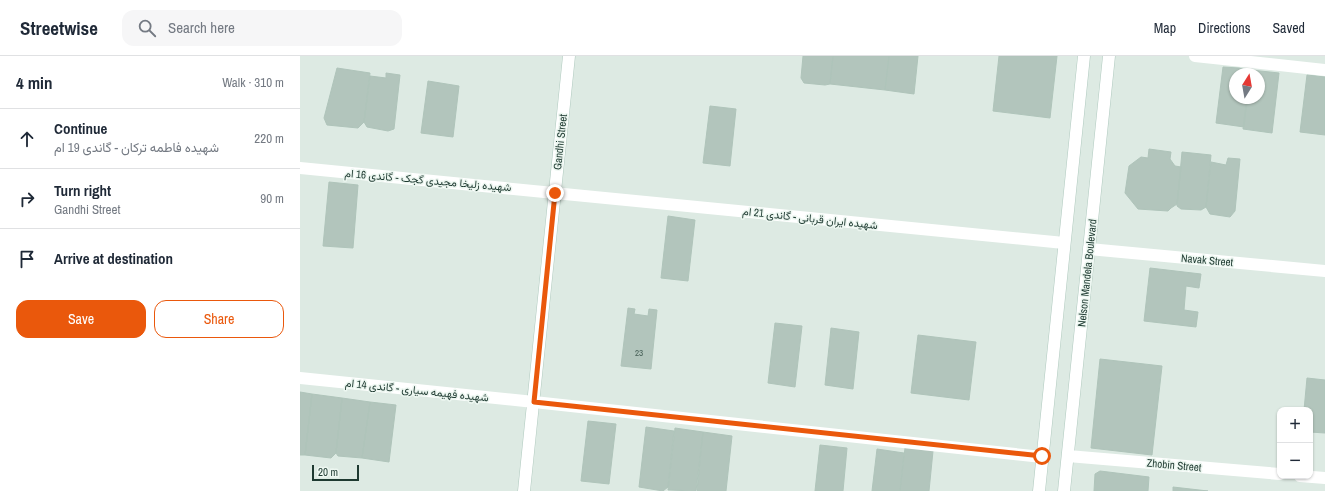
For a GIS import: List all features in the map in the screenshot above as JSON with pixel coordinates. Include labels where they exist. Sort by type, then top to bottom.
[{"type":"street","name":"Gandhi Street","points":[[524,491],[569,56]]},
{"type":"street","points":[[1039,491],[1084,56]]},
{"type":"street","name":"Nelson Mandela Boulevard","points":[[1064,491],[1109,56]]},
{"type":"street","points":[[1195,56],[1325,70]]},
{"type":"street","name":"شهیده زلیخا مجیدی گجک - گاندی 16 ام","points":[[300,168],[555,193]]},
{"type":"street","name":"شهیده ایران قربانی - گاندی 21 ام","points":[[555,193],[1064,243]]},
{"type":"street","name":"Navak Street","points":[[1089,249],[1325,271]]},
{"type":"street","name":"شهیده فهیمه سیاری - گاندی 14 ام","points":[[300,378],[1042,456]]},
{"type":"street","name":"Zhobin Street","points":[[1068,456],[1277,474]]},
{"type":"street","points":[[1313,477],[1325,478]]},
{"type":"building","points":[[803,56],[833,56],[830,84],[804,83],[801,78]]},
{"type":"building","points":[[833,56],[889,56],[885,90],[830,84]]},
{"type":"building","points":[[889,56],[918,56],[914,94],[885,90]]},
{"type":"building","points":[[999,56],[1057,56],[1050,118],[993,111]]},
{"type":"building","points":[[1223,67],[1239,68],[1229,68],[1229,104],[1246,104],[1244,127],[1216,123]]},
{"type":"building","points":[[337,68],[370,73],[364,122],[358,128],[327,125],[324,118]]},
{"type":"building","points":[[1265,72],[1279,73],[1272,133],[1243,129],[1246,104],[1265,104]]},
{"type":"building","points":[[386,73],[400,75],[394,129],[388,131],[367,127],[364,122],[370,76],[386,78]]},
{"type":"building","points":[[1307,75],[1325,77],[1325,135],[1300,132]]},
{"type":"building","points":[[428,81],[459,86],[453,137],[421,133]]},
{"type":"building","points":[[710,106],[736,109],[730,166],[703,163]]},
{"type":"building","points":[[1149,149],[1171,152],[1170,159],[1175,166],[1181,167],[1177,204],[1168,211],[1138,209],[1125,193],[1129,166],[1141,157],[1148,158]]},
{"type":"building","points":[[1182,152],[1211,155],[1206,207],[1201,210],[1181,209],[1177,206]]},
{"type":"building","points":[[1228,158],[1240,159],[1235,211],[1230,217],[1210,214],[1206,207],[1211,162],[1226,165]]},
{"type":"building","points":[[329,182],[358,185],[353,248],[323,246]]},
{"type":"building","points":[[668,216],[695,220],[688,281],[661,278]]},
{"type":"building","points":[[1150,268],[1201,274],[1199,288],[1186,286],[1184,310],[1198,312],[1196,327],[1144,321]]},
{"type":"building","points":[[628,308],[635,309],[634,314],[648,316],[649,309],[657,310],[651,369],[621,366]]},
{"type":"building","points":[[775,323],[802,326],[795,387],[768,383]]},
{"type":"building","points":[[831,328],[859,332],[853,389],[825,385]]},
{"type":"building","points":[[918,335],[976,342],[969,400],[911,393]]},
{"type":"building","points":[[1100,359],[1162,366],[1152,455],[1091,448]]},
{"type":"building","points":[[1307,378],[1325,380],[1325,433],[1313,432],[1313,407],[1304,407]]},
{"type":"building","points":[[300,392],[312,394],[305,455],[300,455]]},
{"type":"building","points":[[312,394],[342,398],[336,453],[331,458],[305,455]]},
{"type":"building","points":[[342,398],[370,402],[362,458],[338,456],[336,453]]},
{"type":"building","points":[[370,402],[396,405],[389,462],[362,458]]},
{"type":"building","points":[[588,421],[616,424],[609,484],[581,481]]},
{"type":"building","points":[[646,427],[674,431],[668,487],[663,491],[639,487]]},
{"type":"building","points":[[675,428],[703,432],[696,491],[668,490]]},
{"type":"building","points":[[703,432],[732,436],[726,491],[697,490]]},
{"type":"building","points":[[820,445],[847,448],[843,491],[815,491]]},
{"type":"building","points":[[905,448],[933,451],[929,491],[900,491]]},
{"type":"building","points":[[877,449],[904,453],[900,491],[872,491]]},
{"type":"building","points":[[1100,471],[1149,477],[1148,491],[1094,491],[1095,474]]},
{"type":"building","points":[[1173,487],[1208,491],[1173,491]]},
{"type":"route","points":[[555,193],[534,402],[1042,456]]}]
